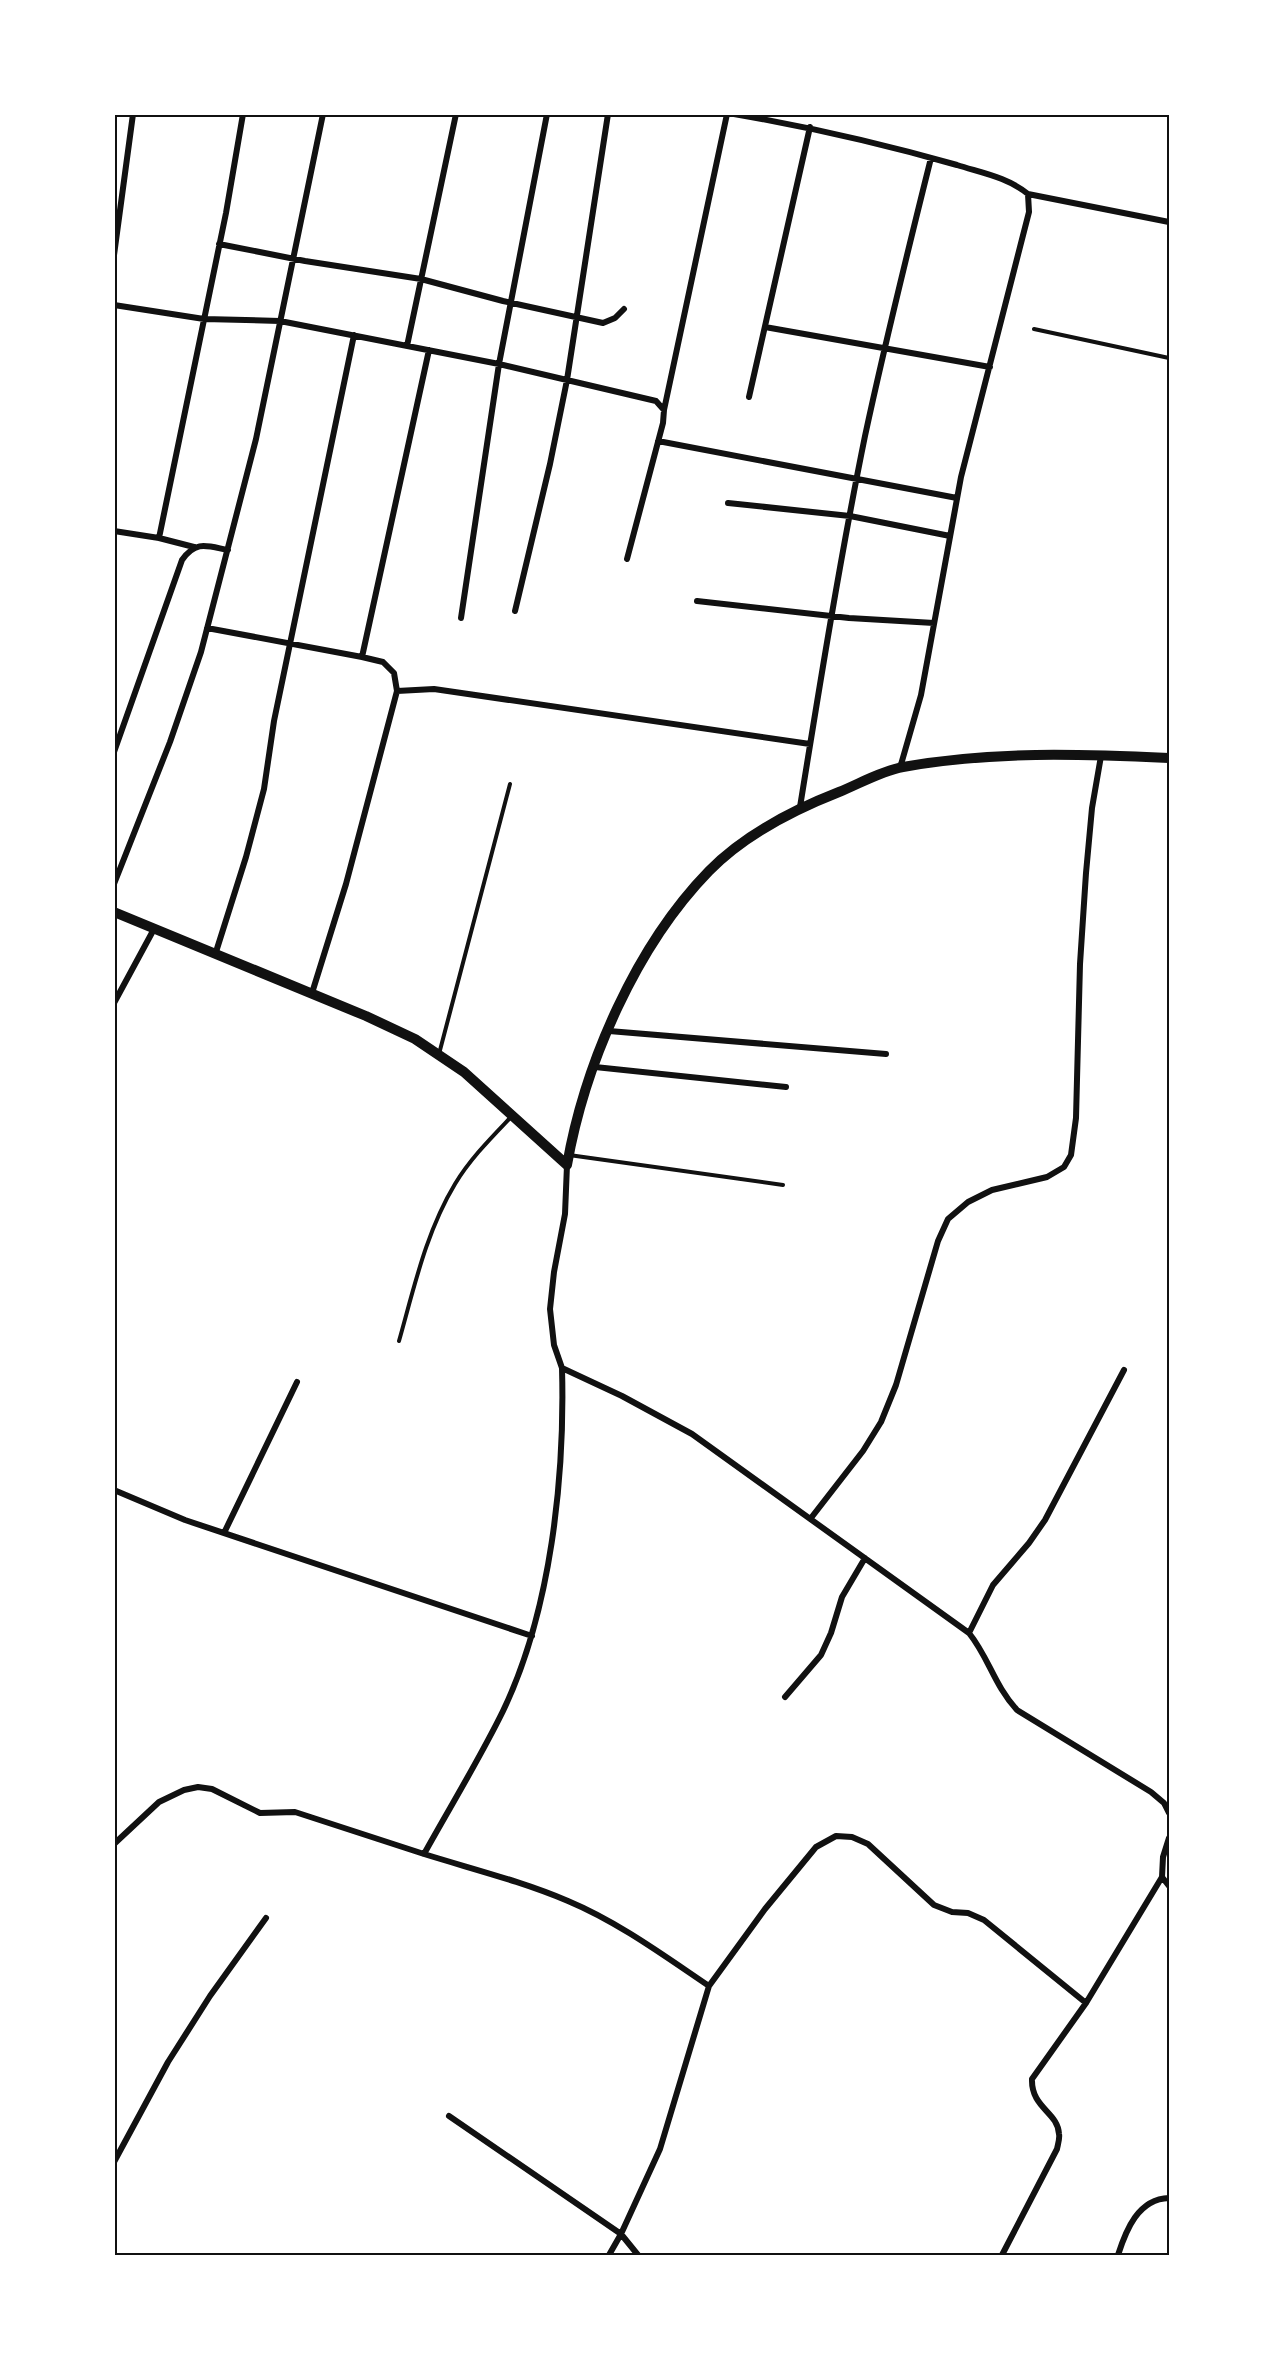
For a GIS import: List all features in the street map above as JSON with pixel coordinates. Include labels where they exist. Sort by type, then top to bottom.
[{"type":"street","points":[[114,255],[133,114]]},
{"type":"street","points":[[159,538],[243,114]]},
{"type":"street","points":[[114,884],[170,742],[207,628],[256,439],[323,114]]},
{"type":"street","points":[[407,346],[456,114]]},
{"type":"street","points":[[461,618],[499,364],[547,114]]},
{"type":"street","points":[[515,611],[567,380],[608,114]]},
{"type":"street","points":[[627,559],[658,441],[727,114]]},
{"type":"street","points":[[734,114],[810,127],[930,158],[1014,183],[1028,194],[1169,222]]},
{"type":"street","points":[[749,398],[810,127]]},
{"type":"street","points":[[800,807],[850,516],[885,349],[930,158]]},
{"type":"street","points":[[114,187],[122,187]]},
{"type":"street","points":[[900,768],[921,695],[957,498],[1029,212],[1028,194]]},
{"type":"street","points":[[219,244],[421,279],[511,303],[603,322],[615,318],[624,309]]},
{"type":"street","points":[[114,305],[204,319],[280,321],[354,335],[499,364],[656,401],[664,410]]},
{"type":"street","points":[[765,327],[990,367]]},
{"type":"street","points":[[214,955],[246,857],[264,789],[274,721],[354,335]]},
{"type":"street","points":[[362,657],[429,350]]},
{"type":"street","points":[[658,441],[957,498]]},
{"type":"street","points":[[728,503],[850,516],[950,536]]},
{"type":"street","points":[[114,531],[159,538],[195,547]]},
{"type":"street","points":[[114,752],[182,560],[189,549],[201,545],[228,550]]},
{"type":"street","points":[[697,601],[832,616],[934,623]]},
{"type":"street","points":[[207,628],[383,662],[394,674],[397,692],[346,884],[312,993]]},
{"type":"street","points":[[397,692],[434,689],[810,744]]},
{"type":"street","points":[[424,1854],[503,1710],[532,1636],[549,1556],[559,1481],[563,1410],[562,1368],[554,1345],[550,1309],[554,1272],[565,1214],[568,1160],[574,1126],[632,975],[670,916],[710,870],[760,830],[800,807],[900,768],[961,759],[1039,754],[1169,758]]},
{"type":"street","points":[[811,1518],[863,1451],[881,1422],[896,1384],[938,1241],[948,1219],[968,1202],[992,1190],[1047,1177],[1064,1167],[1071,1155],[1076,1118],[1080,964],[1086,873],[1092,808],[1101,756]]},
{"type":"street","points":[[114,912],[214,955],[312,993],[415,1039],[464,1072],[512,1116],[568,1160]]},
{"type":"street","points":[[114,1003],[154,929]]},
{"type":"street","points":[[609,1031],[886,1054]]},
{"type":"street","points":[[595,1067],[786,1087]]},
{"type":"street","points":[[562,1368],[622,1396],[692,1434],[969,1633],[982,1648],[1003,1695],[1017,1710],[1151,1792],[1164,1803],[1169,1813]]},
{"type":"street","points":[[969,1633],[993,1585],[1029,1543],[1044,1520],[1124,1370]]},
{"type":"street","points":[[224,1533],[297,1382]]},
{"type":"street","points":[[114,1490],[184,1520],[532,1636]]},
{"type":"street","points":[[785,1697],[820,1655],[831,1633],[842,1597],[865,1558]]},
{"type":"street","points":[[114,1844],[159,1803],[184,1790],[198,1787],[212,1789],[260,1813],[295,1812],[511,1880],[569,1901],[626,1931],[709,1986]]},
{"type":"street","points":[[609,2255],[660,2149],[709,1986],[765,1909],[816,1847],[836,1836],[852,1837],[868,1844],[934,1905],[952,1912],[968,1913],[984,1920],[1086,2003]]},
{"type":"street","points":[[1002,2255],[1057,2148],[1059,2133],[1053,2120],[1035,2099],[1032,2079],[1086,2003],[1162,1877],[1163,1857],[1169,1838]]},
{"type":"street","points":[[1162,1877],[1169,1886]]},
{"type":"street","points":[[114,2162],[168,2062],[210,1996],[266,1918]]},
{"type":"street","points":[[449,2116],[621,2234],[638,2255]]},
{"type":"street","points":[[1118,2255],[1126,2230],[1141,2209],[1161,2198],[1169,2198]]},
{"type":"lane","points":[[1034,329],[1169,358]]},
{"type":"lane","points":[[439,1055],[510,784]]},
{"type":"lane","points":[[399,1341],[424,1253],[437,1217],[455,1183],[479,1151],[512,1116]]},
{"type":"lane","points":[[568,1160],[783,1185]]}]
